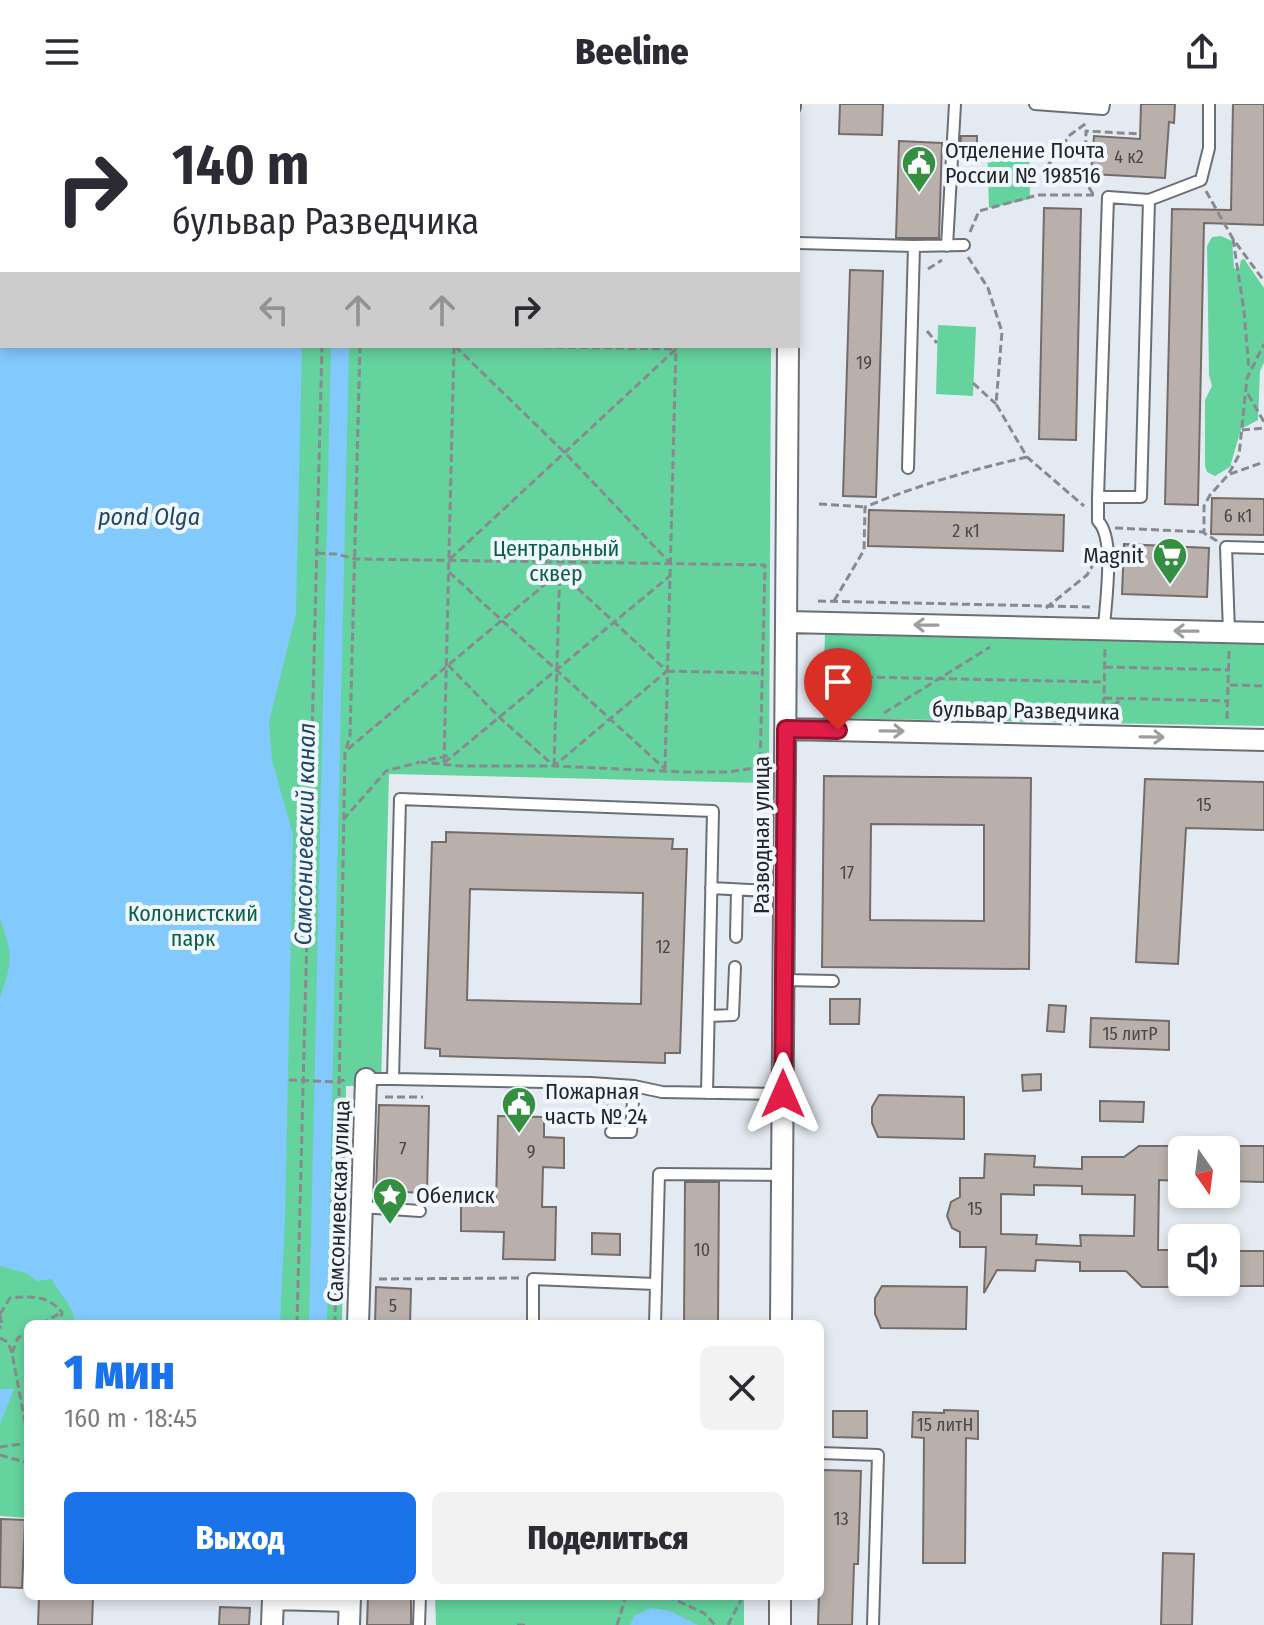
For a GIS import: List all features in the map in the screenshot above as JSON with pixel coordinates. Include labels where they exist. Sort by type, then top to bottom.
[{"type":"street","name":"Разводная улица","points":[[781,1320],[788,348]]},
{"type":"street","points":[[787,622],[1264,633]]},
{"type":"street","name":"бульвар Разведчика","points":[[786,729],[1264,740]]},
{"type":"street","name":"Самсониевская улица","points":[[358,1320],[365,1088]]},
{"type":"street","points":[[272,1625],[273,1600]]},
{"type":"street","points":[[349,1625],[350,1600]]},
{"type":"street","points":[[780,1600],[780,1625]]},
{"type":"lane","points":[[947,246],[955,104]]},
{"type":"lane","points":[[1035,104],[1103,109],[1104,104]]},
{"type":"lane","points":[[1104,629],[1108,544],[1101,524],[1098,497],[1108,197],[1149,200],[1201,180],[1209,148],[1209,104]]},
{"type":"lane","points":[[1098,497],[1141,497],[1149,200]]},
{"type":"lane","points":[[800,243],[964,248]]},
{"type":"lane","points":[[908,468],[914,246]]},
{"type":"lane","points":[[1229,632],[1226,547],[1264,548]]},
{"type":"lane","points":[[393,1079],[400,799],[713,811],[707,1093]]},
{"type":"lane","points":[[711,888],[785,892]]},
{"type":"lane","points":[[736,937],[737,890]]},
{"type":"lane","points":[[709,1016],[733,1015],[735,967]]},
{"type":"lane","points":[[784,980],[833,981]]},
{"type":"lane","points":[[365,1088],[393,1079],[634,1086],[662,1092],[783,1094]]},
{"type":"lane","points":[[611,1132],[631,1132],[634,1086]]},
{"type":"lane","points":[[655,1320],[659,1174],[783,1175]]},
{"type":"lane","points":[[361,1207],[420,1211]]},
{"type":"lane","points":[[533,1320],[533,1279],[655,1284]]},
{"type":"lane","points":[[824,1453],[878,1455],[873,1625]]},
{"type":"lane","points":[[419,1625],[420,1600]]},
{"type":"path","points":[[1030,181],[1049,164],[1070,135],[1084,123],[1095,120]]},
{"type":"path","points":[[914,279],[964,248],[979,211],[1038,195],[1094,195],[1085,181],[1086,131],[1140,134]]},
{"type":"path","points":[[1201,180],[1233,239],[1264,281]]},
{"type":"path","points":[[1204,532],[1204,506],[1239,455],[1249,371],[1233,239]]},
{"type":"path","points":[[964,248],[988,288],[1002,332],[996,404]]},
{"type":"path","points":[[1249,371],[1264,344]]},
{"type":"path","points":[[297,1320],[322,348]]},
{"type":"path","points":[[335,1320],[343,820],[345,752],[350,736],[360,348]]},
{"type":"path","points":[[444,763],[454,348]]},
{"type":"path","points":[[456,348],[566,454],[671,564]]},
{"type":"path","points":[[449,559],[566,454],[676,348]]},
{"type":"path","points":[[665,769],[676,348]]},
{"type":"path","points":[[973,383],[996,404],[1027,457],[1082,503],[1101,524],[1204,532],[1226,547]]},
{"type":"path","points":[[1247,391],[1264,422]]},
{"type":"path","points":[[1242,430],[1264,428]]},
{"type":"path","points":[[819,504],[865,507],[976,469],[1027,457]]},
{"type":"path","points":[[1228,475],[1264,462]]},
{"type":"path","points":[[834,601],[864,550],[865,507]]},
{"type":"path","points":[[1049,606],[1087,575],[1108,544]]},
{"type":"path","points":[[317,553],[356,559],[765,565],[760,767],[728,772],[461,766],[421,762]]},
{"type":"path","points":[[554,766],[560,563]]},
{"type":"path","points":[[449,572],[665,769]]},
{"type":"path","points":[[345,752],[560,572]]},
{"type":"path","points":[[560,572],[667,671],[762,673]]},
{"type":"path","points":[[444,763],[671,575]]},
{"type":"path","points":[[818,601],[1105,608]]},
{"type":"path","points":[[1098,736],[1104,698],[1104,629]]},
{"type":"path","points":[[1226,739],[1230,685],[1229,632]]},
{"type":"path","points":[[871,730],[876,718],[992,645]]},
{"type":"path","points":[[448,665],[499,717],[554,766]]},
{"type":"path","points":[[1105,667],[1230,670]]},
{"type":"path","points":[[554,766],[667,671]]},
{"type":"path","points":[[817,676],[1104,682]]},
{"type":"path","points":[[1230,685],[1264,686]]},
{"type":"path","points":[[1104,698],[1229,701]]},
{"type":"path","points":[[1102,711],[1124,698]]},
{"type":"path","points":[[343,820],[386,771],[454,755]]},
{"type":"path","points":[[289,1080],[338,1082]]},
{"type":"path","points":[[587,1084],[611,1110],[611,1132]]},
{"type":"path","points":[[365,1088],[423,1097]]},
{"type":"path","points":[[359,1280],[450,1277],[533,1279]]},
{"type":"path","points":[[0,1328],[0,1314],[10,1298],[37,1296],[56,1305],[62,1312]]},
{"type":"path","points":[[48,1320],[62,1312]]},
{"type":"path","points":[[61,1320],[62,1312]]},
{"type":"path","points":[[12,1353],[18,1338],[24,1334]]},
{"type":"path","points":[[0,1338],[8,1342],[12,1353],[24,1419]]},
{"type":"path","points":[[0,1447],[24,1442]]},
{"type":"path","points":[[0,1455],[24,1462]]},
{"type":"path","points":[[617,1625],[625,1600]]},
{"type":"path","points":[[676,1600],[704,1613],[715,1625]]},
{"type":"path","points":[[728,1625],[741,1600]]},
{"type":"path","points":[[517,1625],[528,1625]]},
{"type":"green space","points":[[987,143],[1029,143],[1030,199],[989,208]]},
{"type":"green space","points":[[1221,236],[1232,241],[1234,268],[1239,270],[1244,259],[1264,288],[1264,363],[1260,371],[1258,420],[1241,429],[1230,467],[1215,476],[1207,472],[1205,466],[1205,400],[1212,386],[1209,375],[1207,246],[1212,237]]},
{"type":"green space","points":[[938,325],[976,327],[973,396],[936,394]]},
{"type":"green space","name":"Колонистский парк","points":[[0,348],[771,348],[769,783],[389,774],[381,1085],[346,1086],[342,1320],[24,1320],[24,1518],[0,1516]]},
{"type":"green space","points":[[825,631],[1264,643],[1264,726],[823,718]]},
{"type":"green space","points":[[435,1600],[744,1600],[744,1625],[436,1625]]},
{"type":"water","name":"pond Olga","points":[[0,348],[302,348],[296,613],[269,722],[272,760],[293,835],[280,1320],[74,1320],[69,1305],[52,1279],[37,1281],[26,1273],[0,1266],[0,997],[10,958],[0,919]]},
{"type":"water","points":[[0,1389],[14,1389],[0,1424]]},
{"type":"water","points":[[651,1608],[670,1611],[698,1625],[630,1625],[634,1616]]},
{"type":"building","points":[[840,104],[883,104],[882,135],[839,134]]},
{"type":"building","points":[[1141,104],[1175,104],[1174,123],[1169,122],[1165,178],[1091,174],[1094,136],[1140,139]]},
{"type":"building","points":[[1233,104],[1264,104],[1264,225],[1204,223],[1198,505],[1165,504],[1172,209],[1231,210]]},
{"type":"building","points":[[961,136],[977,136],[977,151],[960,151]]},
{"type":"building","name":"Отделение Почта России № 198516","points":[[899,141],[942,143],[939,238],[896,238]]},
{"type":"building","points":[[1044,208],[1081,209],[1076,440],[1039,439]]},
{"type":"building","points":[[850,270],[883,271],[876,497],[843,496]]},
{"type":"building","points":[[1212,498],[1264,499],[1264,535],[1211,534]]},
{"type":"building","points":[[869,510],[1064,515],[1063,551],[868,546]]},
{"type":"building","points":[[1124,544],[1209,548],[1207,597],[1122,594]]},
{"type":"building","points":[[824,776],[1031,778],[1029,969],[822,967]],"holes":[[[871,824],[984,825],[984,921],[870,920]]]},
{"type":"building","points":[[1145,779],[1264,782],[1264,830],[1186,828],[1178,964],[1136,962]]},
{"type":"building","points":[[446,832],[673,839],[672,849],[687,849],[680,1053],[665,1053],[665,1063],[440,1056],[440,1049],[425,1048],[432,842],[446,842]],"holes":[[[470,889],[643,893],[641,1004],[467,1000]]]},
{"type":"building","points":[[830,999],[860,999],[859,1024],[830,1024]]},
{"type":"building","points":[[1049,1005],[1066,1006],[1064,1032],[1047,1031]]},
{"type":"building","points":[[1091,1018],[1169,1021],[1169,1050],[1090,1047]]},
{"type":"building","points":[[1041,1074],[1041,1090],[1023,1091],[1022,1075]]},
{"type":"building","points":[[879,1095],[964,1097],[964,1139],[878,1137],[872,1123],[872,1107]]},
{"type":"building","points":[[1100,1101],[1144,1102],[1143,1122],[1100,1121]]},
{"type":"building","points":[[379,1105],[429,1106],[427,1193],[376,1191]]},
{"type":"building","points":[[498,1116],[544,1117],[544,1137],[564,1138],[564,1168],[543,1167],[542,1207],[556,1207],[555,1260],[503,1259],[504,1232],[461,1231],[461,1205],[496,1206]]},
{"type":"building","points":[[1139,1146],[1168,1146],[1168,1180],[1159,1180],[1158,1250],[1168,1250],[1168,1287],[1142,1287],[1126,1271],[1080,1271],[1080,1262],[1036,1260],[1035,1271],[997,1270],[984,1293],[986,1247],[960,1247],[960,1232],[952,1228],[947,1216],[951,1202],[960,1197],[960,1178],[984,1178],[985,1154],[1035,1156],[1034,1167],[1082,1169],[1082,1157],[1124,1157]],"holes":[[[1034,1185],[1082,1186],[1082,1194],[1135,1195],[1134,1236],[1080,1235],[1081,1246],[1036,1244],[1037,1235],[1001,1234],[1001,1194],[1034,1195]]]},
{"type":"building","points":[[1240,1146],[1264,1146],[1264,1182],[1240,1181]]},
{"type":"building","points":[[685,1182],[719,1182],[718,1320],[684,1320]]},
{"type":"building","points":[[592,1233],[620,1234],[620,1255],[592,1254]]},
{"type":"building","points":[[1240,1251],[1264,1251],[1264,1286],[1240,1286]]},
{"type":"building","points":[[882,1286],[967,1287],[966,1329],[881,1328],[875,1314],[875,1298]]},
{"type":"building","points":[[376,1287],[411,1289],[410,1320],[375,1320]]},
{"type":"building","points":[[944,1410],[978,1411],[978,1439],[966,1438],[965,1563],[923,1563],[924,1438],[912,1437],[913,1412],[944,1413]]},
{"type":"building","points":[[833,1411],[867,1411],[867,1438],[833,1437]]},
{"type":"building","points":[[824,1470],[861,1471],[858,1564],[854,1564],[852,1625],[818,1625],[819,1600],[824,1600]]},
{"type":"building","points":[[1,1519],[24,1520],[22,1588],[0,1587]]},
{"type":"building","points":[[1163,1553],[1194,1554],[1192,1625],[1161,1625]]},
{"type":"building","points":[[39,1600],[93,1600],[92,1625],[38,1625]]},
{"type":"building","points":[[368,1600],[411,1600],[411,1625],[367,1625]]},
{"type":"building","points":[[220,1607],[250,1608],[249,1625],[219,1625]]},
{"type":"waterway","name":"Самсониевский канал","points":[[318,1320],[340,348]]},
{"type":"place","name":"Отделение Почта России № 198516","points":[[919,194]]},
{"type":"place","name":"Magnit","points":[[1170,586]]},
{"type":"place","name":"Пожарная часть № 24","points":[[519,1135]]},
{"type":"place","name":"Обелиск","points":[[390,1226]]},
{"type":"route","points":[[783,1094],[786,729],[838,730]]},
{"type":"park label","name":"Центральный сквер","points":[[556,560]]}]
